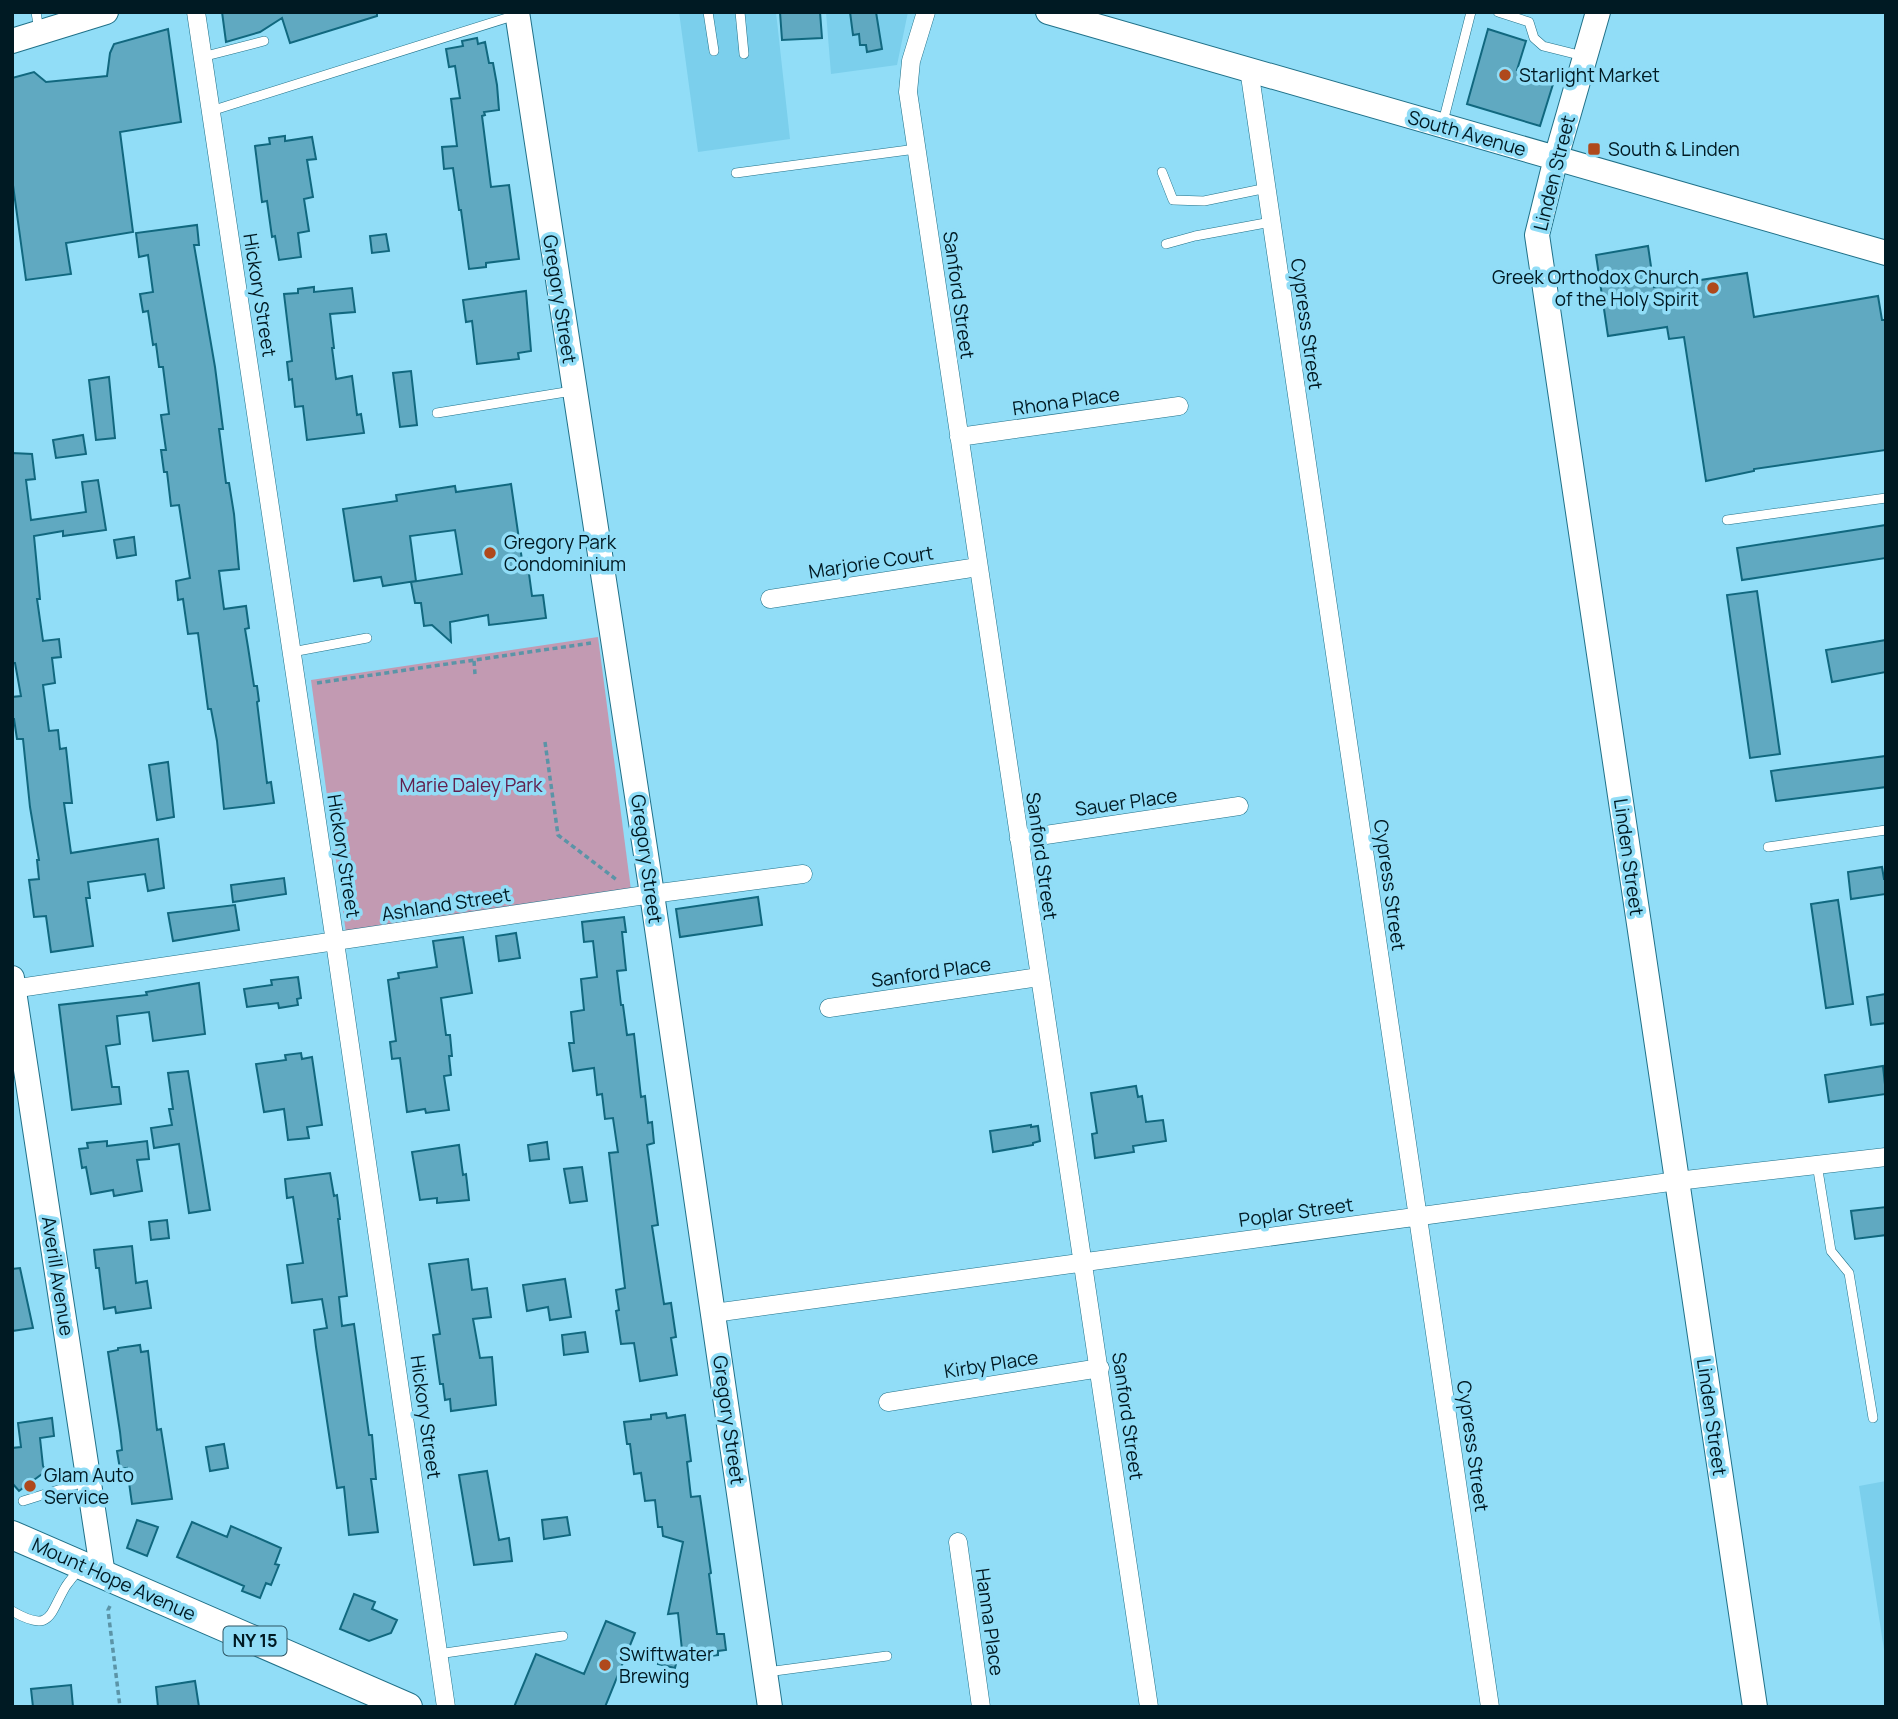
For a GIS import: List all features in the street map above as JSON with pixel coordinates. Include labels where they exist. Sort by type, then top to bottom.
[{"type":"main road","name":"Mount Hope Avenue","points":[[12,1535],[408,1707]]},
{"type":"street","name":"Hickory Street","points":[[196,12],[446,1707]]},
{"type":"street","name":"Sanford Street","points":[[926,12],[909,77],[908,92],[1149,1707]]},
{"type":"street","name":"South Avenue","points":[[1048,12],[1886,253]]},
{"type":"street","name":"Linden Street","points":[[1598,12],[1537,234],[1755,1707]]},
{"type":"street","name":"Gregory Street","points":[[517,13],[652,894],[770,1707]]},
{"type":"street","points":[[12,41],[38,23],[97,14]]},
{"type":"street","name":"Cypress Street","points":[[1249,69],[1490,1707]]},
{"type":"street","name":"Rhona Place","points":[[959,437],[1179,406]]},
{"type":"street","name":"Marjorie Court","points":[[770,600],[978,567]]},
{"type":"street","name":"Sauer Place","points":[[1019,839],[1239,807]]},
{"type":"street","name":"Ashland Street","points":[[13,985],[335,942],[803,874]]},
{"type":"street","name":"Sanford Place","points":[[829,1008],[1039,977]]},
{"type":"street","name":"Averill Avenue","points":[[13,985],[89,1481],[92,1570]]},
{"type":"street","name":"Poplar Street","points":[[714,1313],[1418,1215],[1886,1157]]},
{"type":"street","name":"Kirby Place","points":[[888,1402],[1100,1368]]},
{"type":"street","name":"Hanna Place","points":[[958,1542],[981,1707]]},
{"type":"lane","points":[[708,12],[715,51]]},
{"type":"lane","points":[[740,12],[744,54]]},
{"type":"lane","points":[[1442,126],[1471,12]]},
{"type":"lane","points":[[1497,12],[1529,22],[1534,38],[1543,46],[1584,57]]},
{"type":"lane","points":[[211,111],[517,13]]},
{"type":"lane","points":[[202,57],[264,41]]},
{"type":"lane","points":[[736,173],[916,149]]},
{"type":"lane","points":[[1162,172],[1173,200],[1204,201],[1266,188]]},
{"type":"lane","points":[[1166,244],[1271,222]]},
{"type":"lane","points":[[437,413],[574,391]]},
{"type":"lane","points":[[1727,520],[1886,498]]},
{"type":"lane","points":[[292,652],[367,638]]},
{"type":"lane","points":[[1768,847],[1886,830]]},
{"type":"lane","points":[[1817,1164],[1831,1251],[1849,1273],[1873,1418]]},
{"type":"lane","points":[[23,1501],[89,1481]]},
{"type":"lane","points":[[12,1611],[28,1620],[45,1620],[51,1617],[66,1586],[92,1570]]},
{"type":"lane","points":[[438,1654],[563,1636]]},
{"type":"lane","points":[[765,1672],[887,1656]]},
{"type":"path","points":[[317,683],[592,643]]},
{"type":"path","points":[[474,661],[475,674]]},
{"type":"path","points":[[545,742],[558,835],[618,880]]},
{"type":"path","points":[[110,1606],[108,1610],[120,1707]]},
{"type":"shaded area","points":[[679,12],[776,12],[790,139],[698,152]]},
{"type":"shaded area","points":[[826,12],[908,12],[897,65],[831,74]]},
{"type":"shaded area","points":[[1886,1481],[1886,1663],[1859,1486]]},
{"type":"green space","name":"Marie Daley Park","points":[[598,637],[631,890],[346,933],[311,680]]},
{"type":"building","points":[[222,12],[377,12],[377,16],[290,43],[282,18],[260,32],[226,42]]},
{"type":"building","points":[[780,12],[820,12],[822,38],[782,40]]},
{"type":"building","points":[[850,12],[876,12],[882,49],[867,52],[866,45],[860,45],[859,34],[853,35]]},
{"type":"building","points":[[168,29],[181,122],[120,132],[133,232],[66,243],[71,274],[26,280],[12,178],[12,78],[34,72],[46,82],[107,76],[114,44]]},
{"type":"building","name":"Starlight Market","points":[[1488,29],[1526,41],[1517,70],[1554,81],[1540,126],[1467,104]]},
{"type":"building","points":[[477,38],[478,44],[485,42],[497,85],[499,110],[484,112],[485,115],[482,116],[491,187],[509,185],[519,259],[486,263],[486,267],[469,269],[453,168],[444,169],[442,147],[457,146],[451,99],[460,98],[455,66],[449,67],[446,49],[463,46],[462,41]]},
{"type":"building","points":[[285,136],[285,141],[312,137],[316,159],[307,160],[313,197],[304,199],[309,231],[298,233],[301,257],[279,260],[275,236],[272,237],[267,201],[262,202],[255,146],[270,144],[269,138]]},
{"type":"building","points":[[197,225],[199,245],[194,245],[215,367],[223,429],[219,429],[226,483],[229,483],[234,514],[239,569],[219,571],[224,609],[246,606],[249,628],[245,629],[254,686],[257,686],[267,783],[271,782],[274,803],[224,809],[217,741],[211,709],[208,709],[198,633],[188,634],[183,599],[178,600],[176,581],[190,578],[179,505],[171,506],[167,472],[164,472],[161,450],[166,450],[161,415],[169,414],[163,367],[159,367],[148,311],[143,312],[140,294],[153,292],[148,255],[139,257],[136,233]]},
{"type":"building","points":[[386,234],[389,251],[372,253],[370,236]]},
{"type":"building","points":[[1648,246],[1654,287],[1747,273],[1754,317],[1878,296],[1882,320],[1886,320],[1886,450],[1754,469],[1706,481],[1684,337],[1669,339],[1667,327],[1608,336],[1596,255]]},
{"type":"building","points":[[314,287],[314,292],[352,288],[355,312],[330,314],[332,348],[336,379],[352,376],[357,415],[361,414],[364,433],[307,440],[303,406],[295,407],[287,362],[292,361],[284,294],[298,293],[298,289]]},
{"type":"building","points":[[526,291],[531,351],[518,353],[519,359],[477,364],[472,321],[466,322],[463,300]]},
{"type":"building","points":[[411,371],[417,425],[400,427],[393,373]]},
{"type":"building","points":[[109,377],[115,438],[96,440],[89,380]]},
{"type":"building","points":[[83,435],[86,454],[56,458],[53,440]]},
{"type":"building","points":[[12,453],[32,454],[35,479],[26,480],[31,520],[86,512],[82,482],[98,480],[106,530],[63,536],[63,531],[34,536],[40,599],[37,599],[43,641],[59,639],[61,657],[52,658],[55,683],[43,685],[49,731],[58,730],[60,749],[66,748],[72,803],[64,803],[71,853],[158,839],[164,888],[148,891],[145,874],[88,882],[90,898],[86,898],[93,946],[51,952],[46,916],[34,917],[29,880],[39,879],[39,860],[23,739],[17,739],[12,719],[12,697],[21,696],[15,663],[12,663]]},
{"type":"building","name":"Gregory Park Condominium","points":[[511,484],[522,560],[527,559],[532,596],[543,595],[546,618],[489,625],[488,615],[450,622],[451,642],[432,625],[424,626],[421,603],[415,603],[411,582],[462,574],[455,530],[410,536],[416,581],[383,586],[381,577],[354,581],[343,509],[397,501],[396,495],[455,486],[456,492]]},
{"type":"building","points":[[1886,525],[1886,558],[1742,580],[1737,548]]},
{"type":"building","points":[[134,537],[136,555],[117,558],[114,540]]},
{"type":"building","points":[[1757,591],[1780,754],[1750,758],[1727,595]]},
{"type":"building","points":[[1886,640],[1886,672],[1832,682],[1826,650]]},
{"type":"building","points":[[1886,756],[1886,787],[1776,801],[1771,771]]},
{"type":"building","points":[[168,762],[174,817],[157,820],[149,765]]},
{"type":"building","points":[[1882,867],[1886,879],[1886,894],[1851,899],[1848,872]]},
{"type":"building","points":[[284,878],[286,894],[233,902],[231,885]]},
{"type":"building","points":[[758,897],[762,925],[680,937],[676,909]]},
{"type":"building","points":[[1838,900],[1853,1004],[1826,1008],[1811,904]]},
{"type":"building","points":[[235,905],[239,930],[173,941],[168,913]]},
{"type":"building","points":[[624,917],[626,932],[622,932],[626,970],[617,971],[621,1005],[627,1035],[634,1034],[641,1097],[645,1096],[648,1123],[652,1122],[654,1143],[647,1145],[658,1225],[652,1226],[664,1304],[671,1303],[676,1337],[671,1338],[677,1375],[640,1381],[634,1343],[621,1344],[616,1311],[619,1310],[616,1290],[625,1288],[609,1153],[618,1152],[613,1118],[605,1119],[602,1094],[597,1095],[594,1068],[573,1071],[569,1043],[574,1043],[571,1012],[584,1010],[581,979],[597,977],[593,941],[584,942],[582,922]]},
{"type":"building","points":[[516,933],[520,958],[499,961],[496,936]]},
{"type":"building","points":[[463,937],[472,993],[441,998],[452,1056],[449,1056],[451,1075],[444,1076],[449,1110],[426,1113],[425,1109],[407,1112],[400,1058],[392,1059],[390,1042],[396,1041],[388,980],[399,978],[398,973],[437,967],[433,941]]},
{"type":"building","points":[[298,977],[301,998],[297,999],[298,1005],[279,1008],[278,1003],[247,1007],[244,989],[272,985],[271,980]]},
{"type":"building","points":[[199,983],[205,1034],[153,1041],[149,1012],[117,1016],[120,1044],[106,1046],[112,1087],[119,1087],[121,1104],[72,1110],[59,1005],[147,995],[146,992]]},
{"type":"building","points":[[1886,994],[1886,1023],[1871,1025],[1867,997]]},
{"type":"building","points":[[301,1053],[302,1059],[312,1057],[322,1125],[307,1127],[309,1138],[288,1140],[284,1109],[264,1112],[256,1064],[286,1060],[285,1055]]},
{"type":"building","points":[[1883,1066],[1886,1094],[1829,1102],[1825,1075]]},
{"type":"building","points":[[188,1071],[210,1210],[189,1213],[179,1144],[154,1148],[151,1128],[172,1125],[169,1109],[173,1109],[168,1073]]},
{"type":"building","points":[[1136,1086],[1138,1097],[1142,1096],[1146,1122],[1163,1120],[1166,1141],[1133,1146],[1134,1152],[1095,1158],[1092,1134],[1097,1133],[1091,1093]]},
{"type":"building","points":[[1038,1126],[1040,1141],[1033,1145],[993,1152],[990,1131]]},
{"type":"building","points":[[107,1141],[107,1146],[147,1141],[149,1159],[137,1160],[142,1191],[114,1196],[113,1190],[91,1194],[86,1167],[82,1168],[79,1149],[88,1148],[87,1143]]},
{"type":"building","points":[[547,1142],[549,1159],[530,1161],[528,1145]]},
{"type":"building","points":[[459,1145],[469,1200],[437,1203],[437,1198],[420,1200],[412,1152]]},
{"type":"building","points":[[582,1167],[587,1201],[570,1203],[564,1169]]},
{"type":"building","points":[[330,1173],[334,1196],[337,1195],[347,1296],[339,1297],[342,1326],[354,1324],[369,1435],[372,1435],[376,1479],[371,1479],[378,1532],[349,1535],[344,1487],[337,1488],[314,1330],[327,1328],[322,1299],[292,1303],[287,1265],[303,1263],[293,1197],[287,1198],[285,1179]]},
{"type":"building","points":[[1886,1207],[1886,1235],[1855,1239],[1851,1211]]},
{"type":"building","points":[[167,1220],[169,1238],[151,1240],[149,1222]]},
{"type":"building","points":[[132,1246],[136,1283],[147,1281],[151,1308],[116,1313],[115,1307],[104,1309],[94,1250]]},
{"type":"building","points":[[468,1259],[472,1290],[487,1288],[491,1317],[473,1319],[480,1358],[492,1357],[496,1405],[451,1411],[450,1399],[445,1400],[443,1384],[440,1384],[433,1335],[440,1334],[429,1264]]},
{"type":"building","points":[[20,1268],[33,1328],[12,1331],[12,1269]]},
{"type":"building","points":[[565,1279],[571,1317],[550,1320],[548,1307],[527,1311],[523,1285]]},
{"type":"building","points":[[585,1332],[588,1352],[564,1355],[562,1335]]},
{"type":"building","points":[[140,1345],[141,1352],[148,1351],[157,1430],[161,1429],[172,1499],[132,1504],[127,1468],[120,1469],[117,1451],[122,1450],[108,1352]]},
{"type":"building","points":[[666,1413],[667,1418],[685,1415],[691,1461],[687,1462],[691,1497],[700,1496],[717,1634],[724,1634],[726,1650],[718,1651],[718,1655],[683,1659],[678,1613],[668,1614],[683,1542],[663,1536],[662,1527],[658,1527],[655,1500],[645,1501],[641,1473],[634,1474],[630,1444],[627,1444],[624,1422],[651,1419],[651,1415]]},
{"type":"building","points":[[52,1418],[54,1436],[40,1438],[46,1471],[19,1491],[12,1483],[12,1448],[21,1447],[18,1423]]},
{"type":"building","points":[[224,1444],[228,1468],[210,1471],[206,1447]]},
{"type":"building","points":[[487,1471],[499,1540],[509,1538],[512,1561],[474,1565],[459,1475]]},
{"type":"building","points":[[567,1517],[570,1535],[544,1539],[542,1520]]},
{"type":"building","points":[[137,1520],[158,1527],[147,1556],[127,1548]]},
{"type":"building","points":[[192,1522],[227,1537],[231,1526],[281,1548],[275,1564],[279,1565],[271,1585],[266,1583],[260,1598],[242,1591],[244,1586],[177,1557]]},
{"type":"building","points":[[354,1594],[375,1602],[372,1609],[397,1620],[391,1633],[369,1641],[340,1629]]},
{"type":"building","name":"Swiftwater Brewing","points":[[606,1621],[635,1633],[605,1707],[514,1707],[536,1654],[584,1674]]},
{"type":"building","points":[[661,1648],[679,1651],[675,1668],[658,1664]]},
{"type":"building","points":[[195,1681],[199,1707],[158,1707],[156,1687]]},
{"type":"building","points":[[71,1685],[73,1707],[33,1707],[31,1689]]},
{"type":"place","name":"Starlight Market","points":[[1505,75]]},
{"type":"place","name":"South & Linden","points":[[1594,149]]},
{"type":"place","name":"Greek Orthodox Church of the Holy Spirit","points":[[1713,288]]},
{"type":"place","name":"Gregory Park Condominium","points":[[490,553]]},
{"type":"place","name":"Glam Auto Service","points":[[30,1486]]},
{"type":"place","name":"Swiftwater Brewing","points":[[605,1665]]}]
